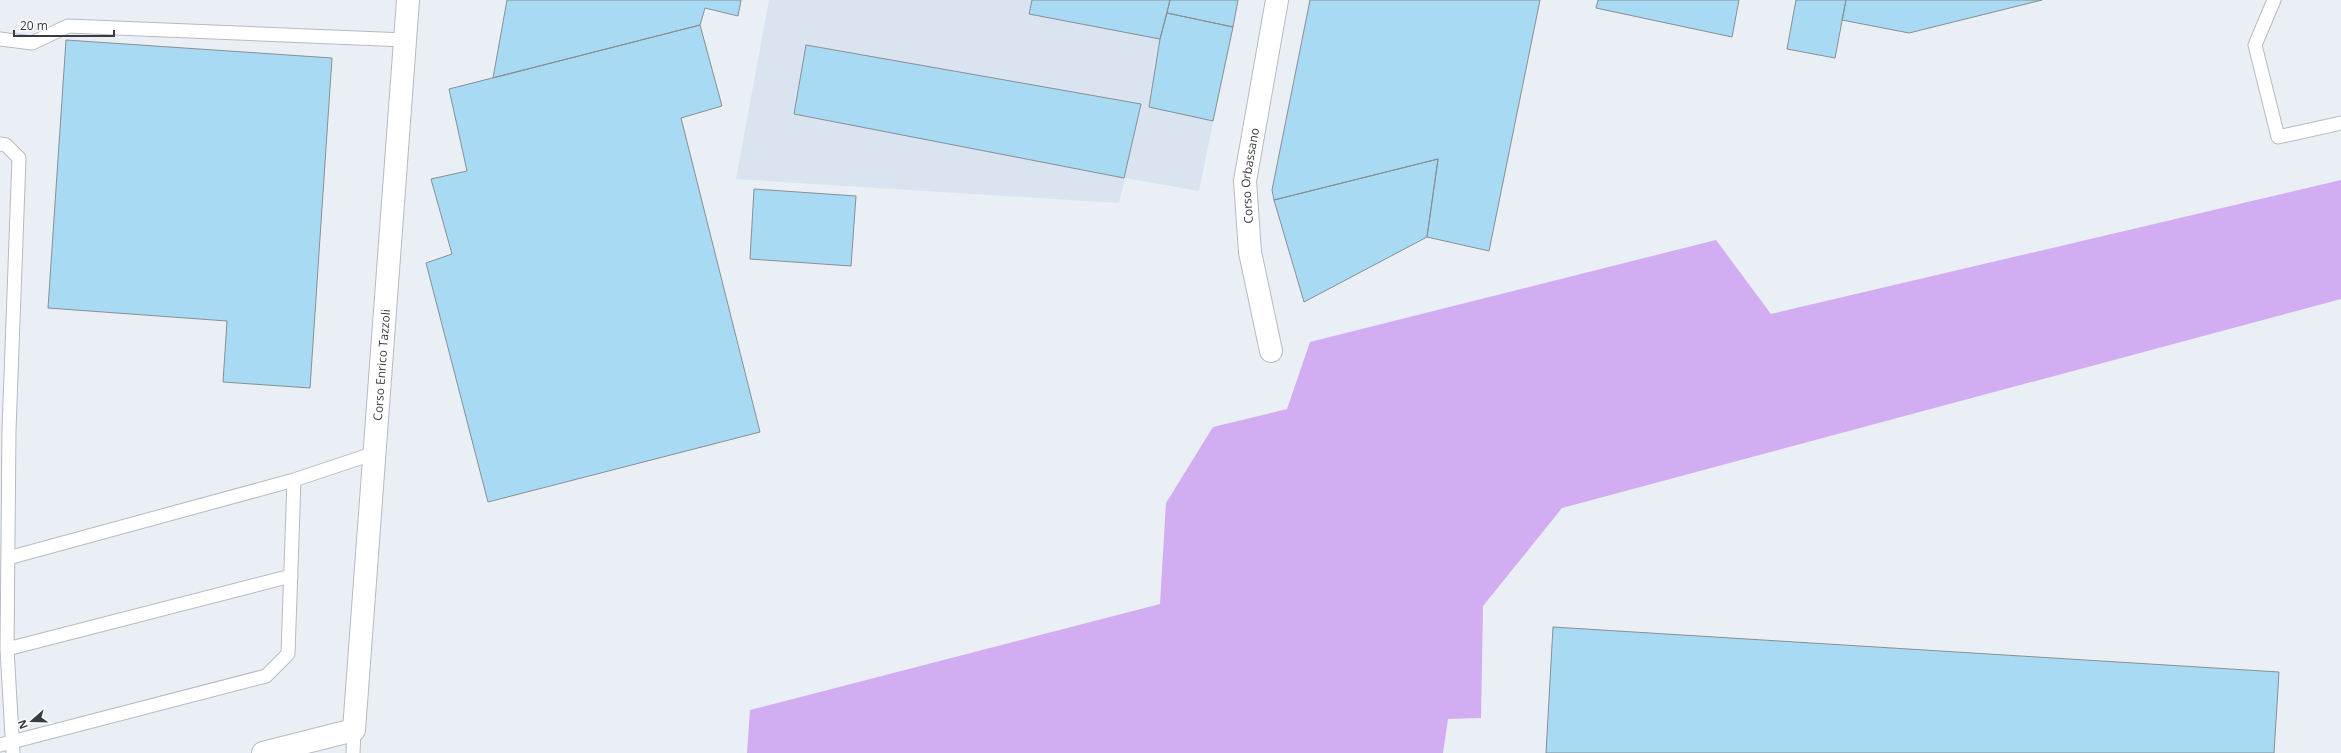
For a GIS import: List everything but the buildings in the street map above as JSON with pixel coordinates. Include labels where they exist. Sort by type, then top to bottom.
[{"type":"street","name":"Corso Enrico Tazzoli","points":[[354,730],[408,0]]},
{"type":"street","name":"Corso Orbassano","points":[[1271,351],[1250,252],[1246,181],[1277,0]]},
{"type":"street","points":[[263,753],[354,730]]},
{"type":"lane","points":[[2274,0],[2255,45],[2278,137],[2341,123]]},
{"type":"lane","points":[[0,39],[32,43],[68,26],[405,40]]},
{"type":"lane","points":[[0,144],[6,145],[19,158],[9,430],[7,649],[8,747],[266,676],[288,654],[294,480]]},
{"type":"lane","points":[[8,558],[294,480],[374,453]]},
{"type":"lane","points":[[7,649],[290,576]]},
{"type":"lane","name":"Corso Enrico Tazzoli","points":[[353,753],[354,730]]},
{"type":"shaded area","points":[[769,0],[1238,0],[1199,191],[1125,178],[1119,203],[736,179]]},
{"type":"shaded area","points":[[2341,180],[2341,299],[1562,508],[1483,606],[1481,718],[1448,719],[1443,753],[747,753],[750,710],[1160,604],[1166,503],[1213,427],[1287,409],[1310,342],[1716,240],[1771,314]]}]
